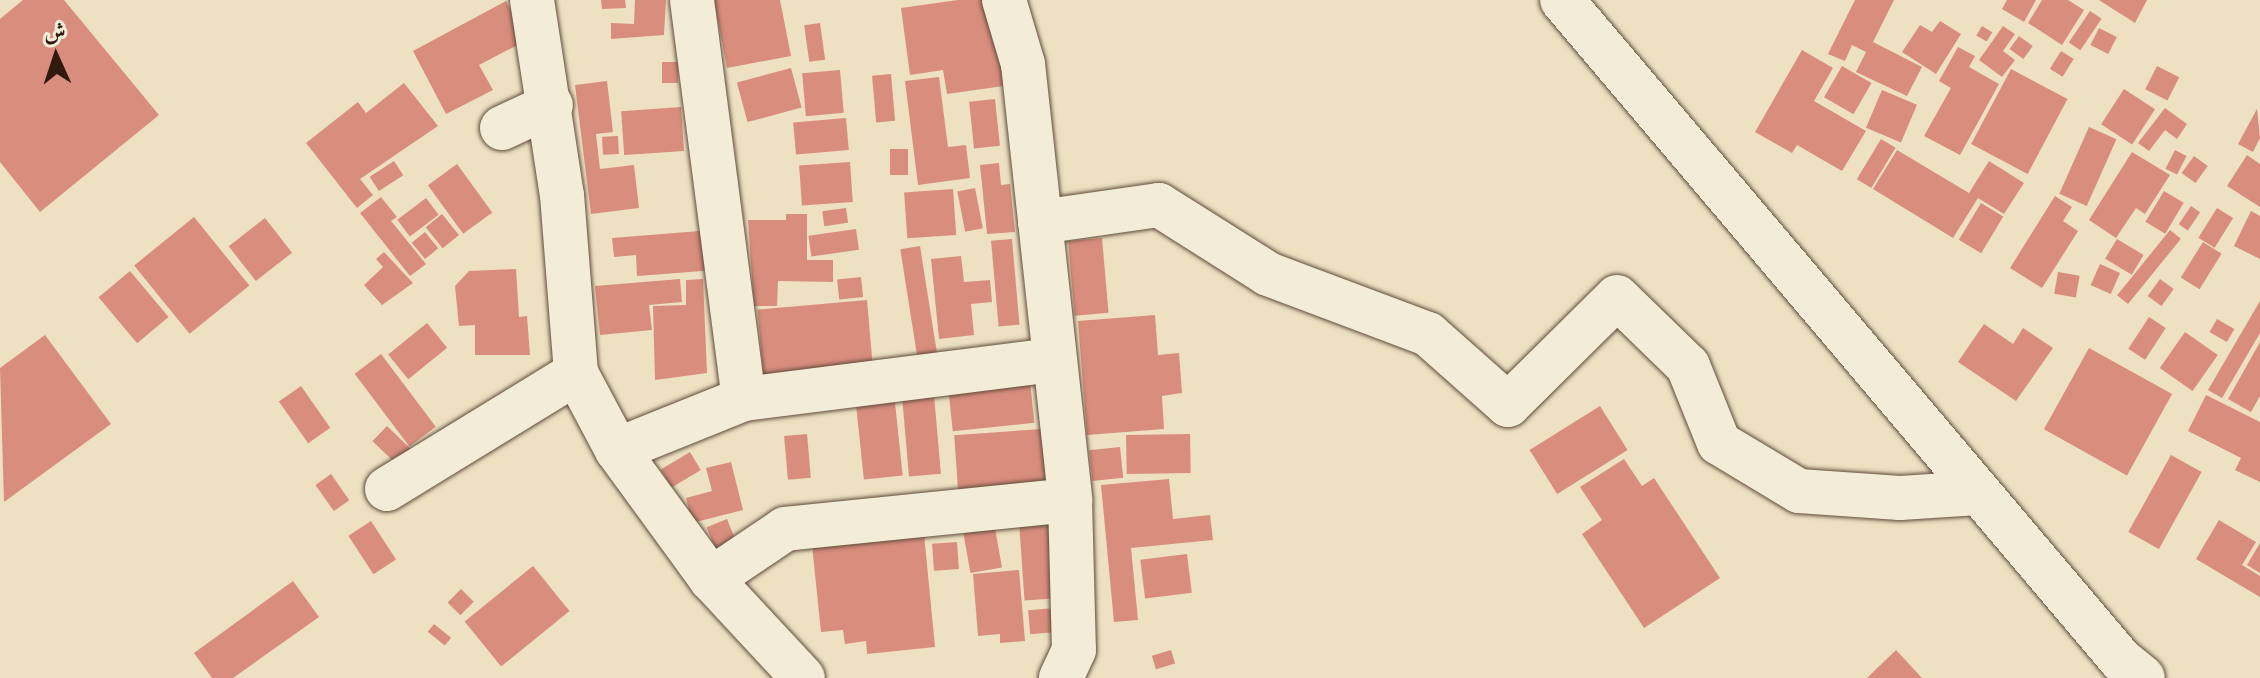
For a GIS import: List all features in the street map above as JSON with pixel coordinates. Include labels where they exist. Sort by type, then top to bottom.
[{"type":"street","points":[[532,0],[551,105],[576,373],[617,450],[711,579],[803,678]]},
{"type":"street","points":[[692,0],[744,399]]},
{"type":"street","points":[[1004,0],[1023,64],[1070,500],[1074,650],[1061,678]]},
{"type":"street","points":[[1562,0],[2121,660],[2143,678]]},
{"type":"street","points":[[502,128],[551,105]]},
{"type":"street","points":[[1040,222],[1159,205],[1268,274],[1428,334],[1508,405],[1617,297],[1688,366],[1719,443],[1799,491],[1900,498],[1978,493]]},
{"type":"street","points":[[617,450],[744,399],[1054,360]]},
{"type":"street","points":[[387,489],[576,373]]},
{"type":"street","points":[[711,579],[785,529],[1070,500]]},
{"type":"building","points":[[23,0],[64,0],[159,115],[40,212],[0,162],[0,19]]},
{"type":"building","points":[[601,0],[625,0],[626,8],[602,9]]},
{"type":"building","points":[[635,0],[666,0],[664,35],[611,39],[611,23],[634,24]]},
{"type":"building","points":[[714,0],[780,0],[791,56],[727,68]]},
{"type":"building","points":[[958,0],[992,0],[1004,86],[947,94],[943,70],[910,75],[901,8]]},
{"type":"building","points":[[1855,0],[1894,0],[1873,42],[1922,67],[1907,96],[1856,72],[1866,52],[1852,45],[1845,61],[1828,54]]},
{"type":"building","points":[[2007,0],[2036,0],[2024,22],[2002,9]]},
{"type":"building","points":[[2042,0],[2068,0],[2084,10],[2062,45],[2028,23]]},
{"type":"building","points":[[2099,0],[2147,0],[2135,23]]},
{"type":"building","points":[[506,1],[527,40],[479,65],[493,90],[446,114],[413,51]]},
{"type":"building","points":[[2090,11],[2102,19],[2080,50],[2069,43]]},
{"type":"building","points":[[1940,21],[1961,34],[1936,74],[1902,52],[1920,25],[1932,32]]},
{"type":"building","points":[[820,23],[825,60],[809,62],[804,25]]},
{"type":"building","points":[[1982,26],[1992,32],[1987,42],[1976,35]]},
{"type":"building","points":[[2003,26],[2015,34],[2003,51],[2015,60],[2002,77],[1979,60]]},
{"type":"building","points":[[2099,28],[2117,37],[2108,54],[2090,45]]},
{"type":"building","points":[[2019,36],[2033,46],[2023,59],[2010,49]]},
{"type":"building","points":[[1958,47],[1975,56],[1969,67],[1999,84],[1960,155],[1924,136],[1951,88],[1939,81]]},
{"type":"building","points":[[1802,50],[1833,68],[1814,101],[1866,131],[1842,171],[1797,145],[1792,153],[1755,132]]},
{"type":"building","points":[[2061,51],[2074,59],[2063,77],[2050,69]]},
{"type":"building","points":[[662,62],[678,62],[678,83],[662,83]]},
{"type":"building","points":[[1842,66],[1871,83],[1853,114],[1824,97]]},
{"type":"building","points":[[2157,66],[2179,77],[2167,101],[2145,89]]},
{"type":"building","points":[[791,68],[802,108],[748,122],[737,82]]},
{"type":"building","points":[[2011,69],[2068,99],[2028,174],[1971,144]]},
{"type":"building","points":[[840,70],[844,113],[806,116],[802,73]]},
{"type":"building","points":[[891,74],[895,121],[876,122],[872,76]]},
{"type":"building","points":[[939,77],[948,147],[966,145],[970,178],[918,185],[905,81]]},
{"type":"building","points":[[607,81],[613,132],[596,134],[600,169],[634,165],[639,208],[591,214],[575,85]]},
{"type":"building","points":[[404,83],[438,126],[360,179],[373,195],[357,208],[306,143],[358,102],[366,113]]},
{"type":"building","points":[[2124,89],[2155,109],[2132,144],[2101,124]]},
{"type":"building","points":[[1882,90],[1917,105],[1901,143],[1866,128]]},
{"type":"building","points":[[995,99],[1000,146],[974,148],[969,102]]},
{"type":"building","points":[[681,107],[684,151],[624,155],[621,111]]},
{"type":"building","points":[[2165,108],[2187,124],[2177,139],[2165,130],[2149,151],[2138,143]]},
{"type":"building","points":[[2257,109],[2260,138],[2253,152],[2238,144]]},
{"type":"building","points":[[846,118],[849,150],[796,154],[793,123]]},
{"type":"building","points":[[2089,127],[2116,139],[2087,206],[2059,194]]},
{"type":"building","points":[[618,136],[619,154],[603,155],[602,137]]},
{"type":"building","points":[[1881,139],[1896,148],[1871,188],[1857,179]]},
{"type":"building","points":[[890,149],[908,149],[908,175],[890,175]]},
{"type":"building","points":[[1897,150],[1969,193],[1989,161],[2024,183],[2004,214],[1978,198],[1953,238],[1873,189]]},
{"type":"building","points":[[2175,150],[2187,156],[2177,175],[2165,169]]},
{"type":"building","points":[[2132,152],[2170,175],[2145,214],[2136,208],[2116,238],[2089,220]]},
{"type":"building","points":[[2247,155],[2260,164],[2260,207],[2227,186]]},
{"type":"building","points":[[2194,156],[2208,166],[2195,183],[2182,173]]},
{"type":"building","points":[[394,161],[403,175],[379,191],[370,177]]},
{"type":"building","points":[[850,162],[853,202],[802,205],[799,166]]},
{"type":"building","points":[[999,163],[1001,185],[1010,184],[1015,232],[987,234],[980,165]]},
{"type":"building","points":[[457,164],[492,213],[463,234],[428,185]]},
{"type":"building","points":[[975,188],[983,228],[965,232],[957,191]]},
{"type":"building","points":[[953,189],[956,235],[907,238],[904,192]]},
{"type":"building","points":[[2164,191],[2184,203],[2165,234],[2145,222]]},
{"type":"building","points":[[2055,196],[2072,207],[2063,221],[2078,231],[2042,288],[2010,268]]},
{"type":"building","points":[[381,197],[397,217],[391,221],[426,264],[410,276],[360,213]]},
{"type":"building","points":[[426,198],[439,215],[410,236],[397,220]]},
{"type":"building","points":[[1981,203],[2003,216],[1981,253],[1959,240]]},
{"type":"building","points":[[2191,206],[2200,212],[2188,230],[2179,224]]},
{"type":"building","points":[[846,208],[848,223],[824,226],[822,211]]},
{"type":"building","points":[[2217,208],[2233,218],[2215,248],[2198,238]]},
{"type":"building","points":[[2251,211],[2260,216],[2260,259],[2234,246]]},
{"type":"building","points":[[442,214],[459,235],[443,248],[426,227]]},
{"type":"building","points":[[786,214],[807,214],[807,260],[833,260],[833,282],[778,281],[777,306],[754,306],[748,220],[786,220]]},
{"type":"building","points":[[194,217],[249,285],[190,334],[134,265]]},
{"type":"building","points":[[265,218],[292,253],[256,281],[229,246]]},
{"type":"building","points":[[856,229],[859,250],[811,256],[808,236]]},
{"type":"building","points":[[712,230],[716,270],[637,276],[636,255],[614,257],[612,238]]},
{"type":"building","points":[[2170,230],[2181,239],[2128,304],[2117,295]]},
{"type":"building","points":[[425,232],[438,248],[425,259],[412,243]]},
{"type":"building","points":[[1102,238],[1109,313],[1075,316],[1068,241]]},
{"type":"building","points":[[1012,239],[1019,325],[999,327],[991,241]]},
{"type":"building","points":[[2117,239],[2144,255],[2132,275],[2105,259]]},
{"type":"building","points":[[2203,242],[2222,254],[2199,289],[2181,278]]},
{"type":"building","points":[[920,246],[938,357],[918,360],[900,249]]},
{"type":"building","points":[[384,252],[413,283],[382,305],[364,285],[383,267],[376,259]]},
{"type":"building","points":[[961,256],[964,282],[990,280],[992,302],[971,304],[974,335],[939,339],[931,259]]},
{"type":"building","points":[[2100,264],[2120,273],[2111,294],[2091,285]]},
{"type":"building","points":[[516,269],[519,317],[527,316],[530,355],[475,355],[475,325],[459,326],[455,286],[469,271]]},
{"type":"building","points":[[130,271],[169,317],[137,343],[99,297]]},
{"type":"building","points":[[2058,272],[2080,276],[2076,297],[2054,294]]},
{"type":"building","points":[[861,277],[863,297],[839,299],[837,280]]},
{"type":"building","points":[[680,279],[682,302],[649,305],[652,330],[600,335],[595,286]]},
{"type":"building","points":[[703,279],[707,373],[655,380],[653,306],[686,305],[686,280]]},
{"type":"building","points":[[2160,279],[2174,289],[2161,306],[2148,296]]},
{"type":"building","points":[[867,300],[873,366],[763,375],[757,310]]},
{"type":"building","points":[[2260,301],[2260,333],[2222,398],[2208,390]]},
{"type":"building","points":[[1155,315],[1158,355],[1179,353],[1182,393],[1162,396],[1164,429],[1087,435],[1078,321]]},
{"type":"building","points":[[2149,317],[2166,328],[2145,360],[2128,349]]},
{"type":"building","points":[[2217,319],[2234,329],[2227,342],[2210,332]]},
{"type":"building","points":[[427,323],[447,348],[408,379],[388,354]]},
{"type":"building","points":[[1984,324],[2013,344],[2023,328],[2053,348],[2016,401],[1958,362]]},
{"type":"building","points":[[2185,332],[2218,355],[2193,391],[2160,368]]},
{"type":"building","points":[[45,335],[111,424],[4,502],[0,368]]},
{"type":"building","points":[[2260,342],[2260,396],[2251,412],[2228,399]]},
{"type":"building","points":[[2089,348],[2172,394],[2127,475],[2044,429]]},
{"type":"building","points":[[381,354],[436,427],[409,447],[355,374]]},
{"type":"building","points":[[1029,372],[1034,423],[953,431],[947,381]]},
{"type":"building","points":[[301,386],[330,428],[308,443],[279,401]]},
{"type":"building","points":[[894,393],[903,476],[864,480],[855,397]]},
{"type":"building","points":[[934,395],[941,474],[909,476],[902,398]]},
{"type":"building","points":[[2206,395],[2260,422],[2260,482],[2235,470],[2241,458],[2188,431]]},
{"type":"building","points":[[1600,406],[1628,450],[1557,494],[1530,450]]},
{"type":"building","points":[[387,426],[413,451],[398,466],[372,441]]},
{"type":"building","points":[[1042,429],[1046,485],[958,491],[954,435]]},
{"type":"building","points":[[807,434],[811,478],[788,480],[784,436]]},
{"type":"building","points":[[1190,434],[1191,473],[1127,474],[1126,435]]},
{"type":"building","points":[[1120,447],[1123,478],[1092,481],[1089,450]]},
{"type":"building","points":[[690,452],[701,470],[672,488],[661,470]]},
{"type":"building","points":[[2171,455],[2202,472],[2159,549],[2128,532]]},
{"type":"building","points":[[1624,459],[1642,486],[1654,478],[1720,578],[1644,628],[1582,534],[1602,520],[1580,487]]},
{"type":"building","points":[[731,462],[743,510],[692,523],[686,498],[712,491],[706,468]]},
{"type":"building","points":[[331,474],[349,500],[334,511],[315,485]]},
{"type":"building","points":[[1169,479],[1173,519],[1210,515],[1213,540],[1131,548],[1138,620],[1114,622],[1101,485]]},
{"type":"building","points":[[727,519],[736,541],[716,549],[707,527]]},
{"type":"building","points":[[1059,520],[1064,598],[1025,601],[1019,523]]},
{"type":"building","points":[[2219,520],[2256,542],[2242,565],[2260,576],[2260,597],[2196,559]]},
{"type":"building","points":[[371,521],[396,560],[373,574],[348,536]]},
{"type":"building","points":[[995,528],[1002,567],[970,573],[963,534]]},
{"type":"building","points":[[924,534],[935,647],[867,654],[866,641],[845,644],[843,630],[821,632],[812,545]]},
{"type":"building","points":[[957,542],[959,569],[934,571],[932,544]]},
{"type":"building","points":[[2260,543],[2260,573],[2247,565]]},
{"type":"building","points":[[1187,554],[1192,593],[1145,598],[1140,560]]},
{"type":"building","points":[[533,566],[570,611],[501,666],[465,621]]},
{"type":"building","points":[[1019,570],[1025,641],[1000,643],[1000,634],[978,636],[973,574]]},
{"type":"building","points":[[293,581],[319,617],[233,678],[212,678],[194,653]]},
{"type":"building","points":[[461,589],[474,602],[460,615],[448,602]]},
{"type":"building","points":[[1066,607],[1068,631],[1030,634],[1028,610]]},
{"type":"building","points":[[434,624],[451,638],[445,646],[428,632]]},
{"type":"building","points":[[1171,650],[1175,663],[1156,669],[1152,656]]},
{"type":"building","points":[[1896,650],[1922,678],[1867,678]]}]
